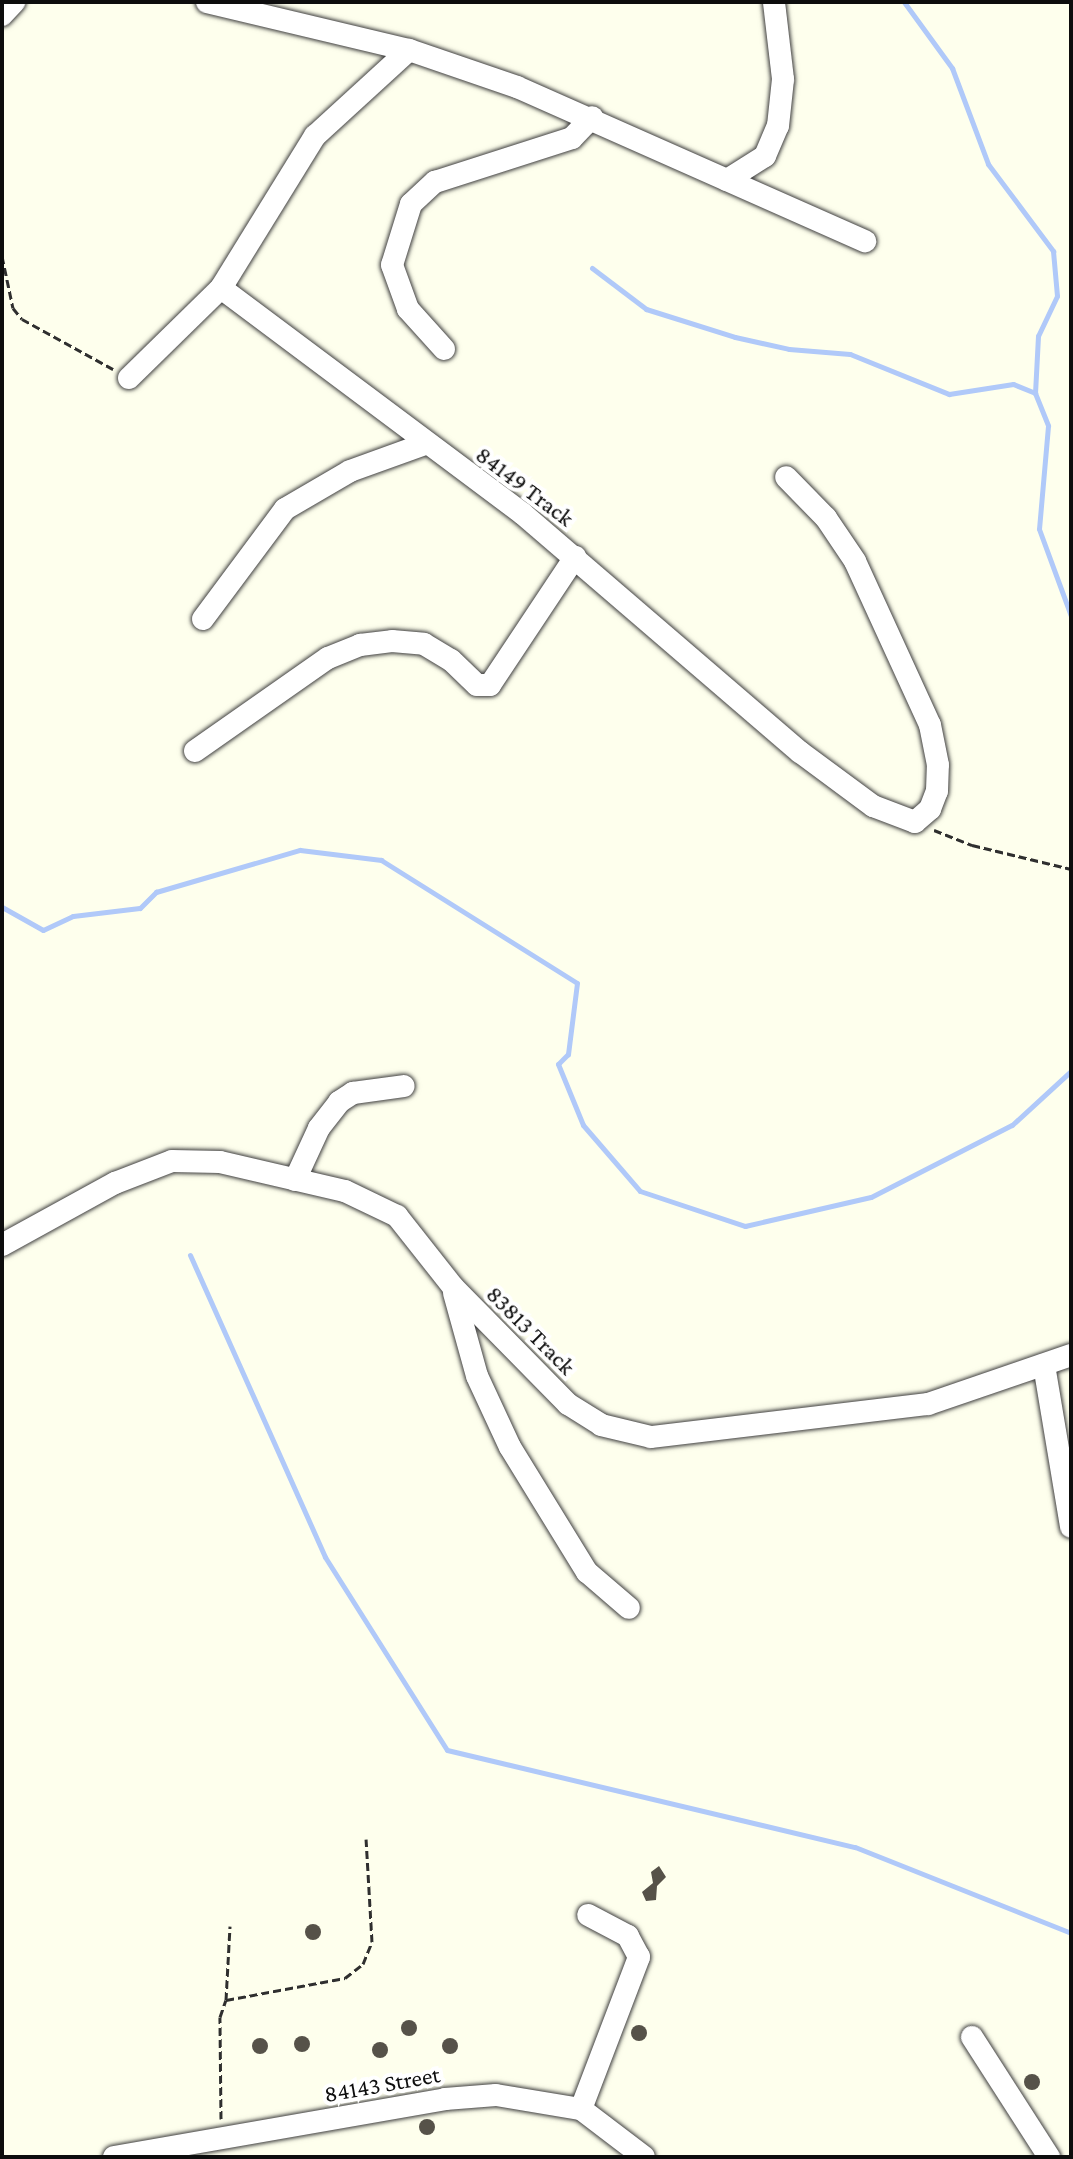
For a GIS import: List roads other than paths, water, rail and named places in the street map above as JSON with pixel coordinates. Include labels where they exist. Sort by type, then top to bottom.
[{"type":"street","points":[[2,15],[14,2]]},
{"type":"street","points":[[207,2],[409,50],[592,117],[865,241]]},
{"type":"street","points":[[727,180],[765,156],[778,126],[783,79],[774,2]]},
{"type":"street","points":[[129,378],[221,288],[315,136],[409,50]]},
{"type":"street","points":[[444,349],[408,309],[392,265],[397,236],[411,204],[435,182],[572,138],[592,117]]},
{"type":"street","name":"84149 Track","points":[[221,288],[575,557],[800,752],[873,806],[915,822],[930,809],[937,791],[938,765],[930,725],[855,561],[826,518],[786,477]]},
{"type":"street","points":[[203,619],[285,509],[350,471],[425,444]]},
{"type":"street","points":[[195,751],[328,658],[360,645],[392,641],[424,644],[451,660],[477,685],[490,685],[575,557]]},
{"type":"street","points":[[295,1180],[319,1128],[339,1102],[353,1093],[404,1086]]},
{"type":"street","name":"83813 Track","points":[[2,1245],[115,1183],[172,1161],[220,1162],[383,1206],[453,1287],[568,1404],[625,1434],[706,1434],[898,1409],[962,1395],[1071,1355]]},
{"type":"street","points":[[453,1287],[477,1376],[510,1447],[587,1572],[629,1608]]},
{"type":"street","points":[[1044,1365],[1071,1527]]},
{"type":"street","points":[[581,2109],[639,1957],[628,1936],[588,1915]]},
{"type":"street","points":[[972,2037],[1049,2157]]},
{"type":"street","name":"84143 Street","points":[[114,2157],[226,2144],[445,2099],[496,2095],[581,2109],[644,2157]]},
{"type":"waterway","points":[[904,2],[952,68],[988,164],[1053,251],[1057,296],[1038,336],[1035,393],[1048,426],[1039,529],[1071,616]]},
{"type":"waterway","points":[[592,268],[646,309],[735,337],[789,349],[850,354],[949,394],[1013,384],[1035,393]]},
{"type":"waterway","points":[[2,907],[43,930],[73,916],[140,908],[156,892],[300,850],[381,860],[577,983],[568,1054],[558,1064],[583,1125],[640,1191],[745,1226],[871,1197],[1012,1125],[1071,1071]]},
{"type":"waterway","points":[[190,1255],[325,1557],[447,1750],[855,1847],[1071,1933]]}]
